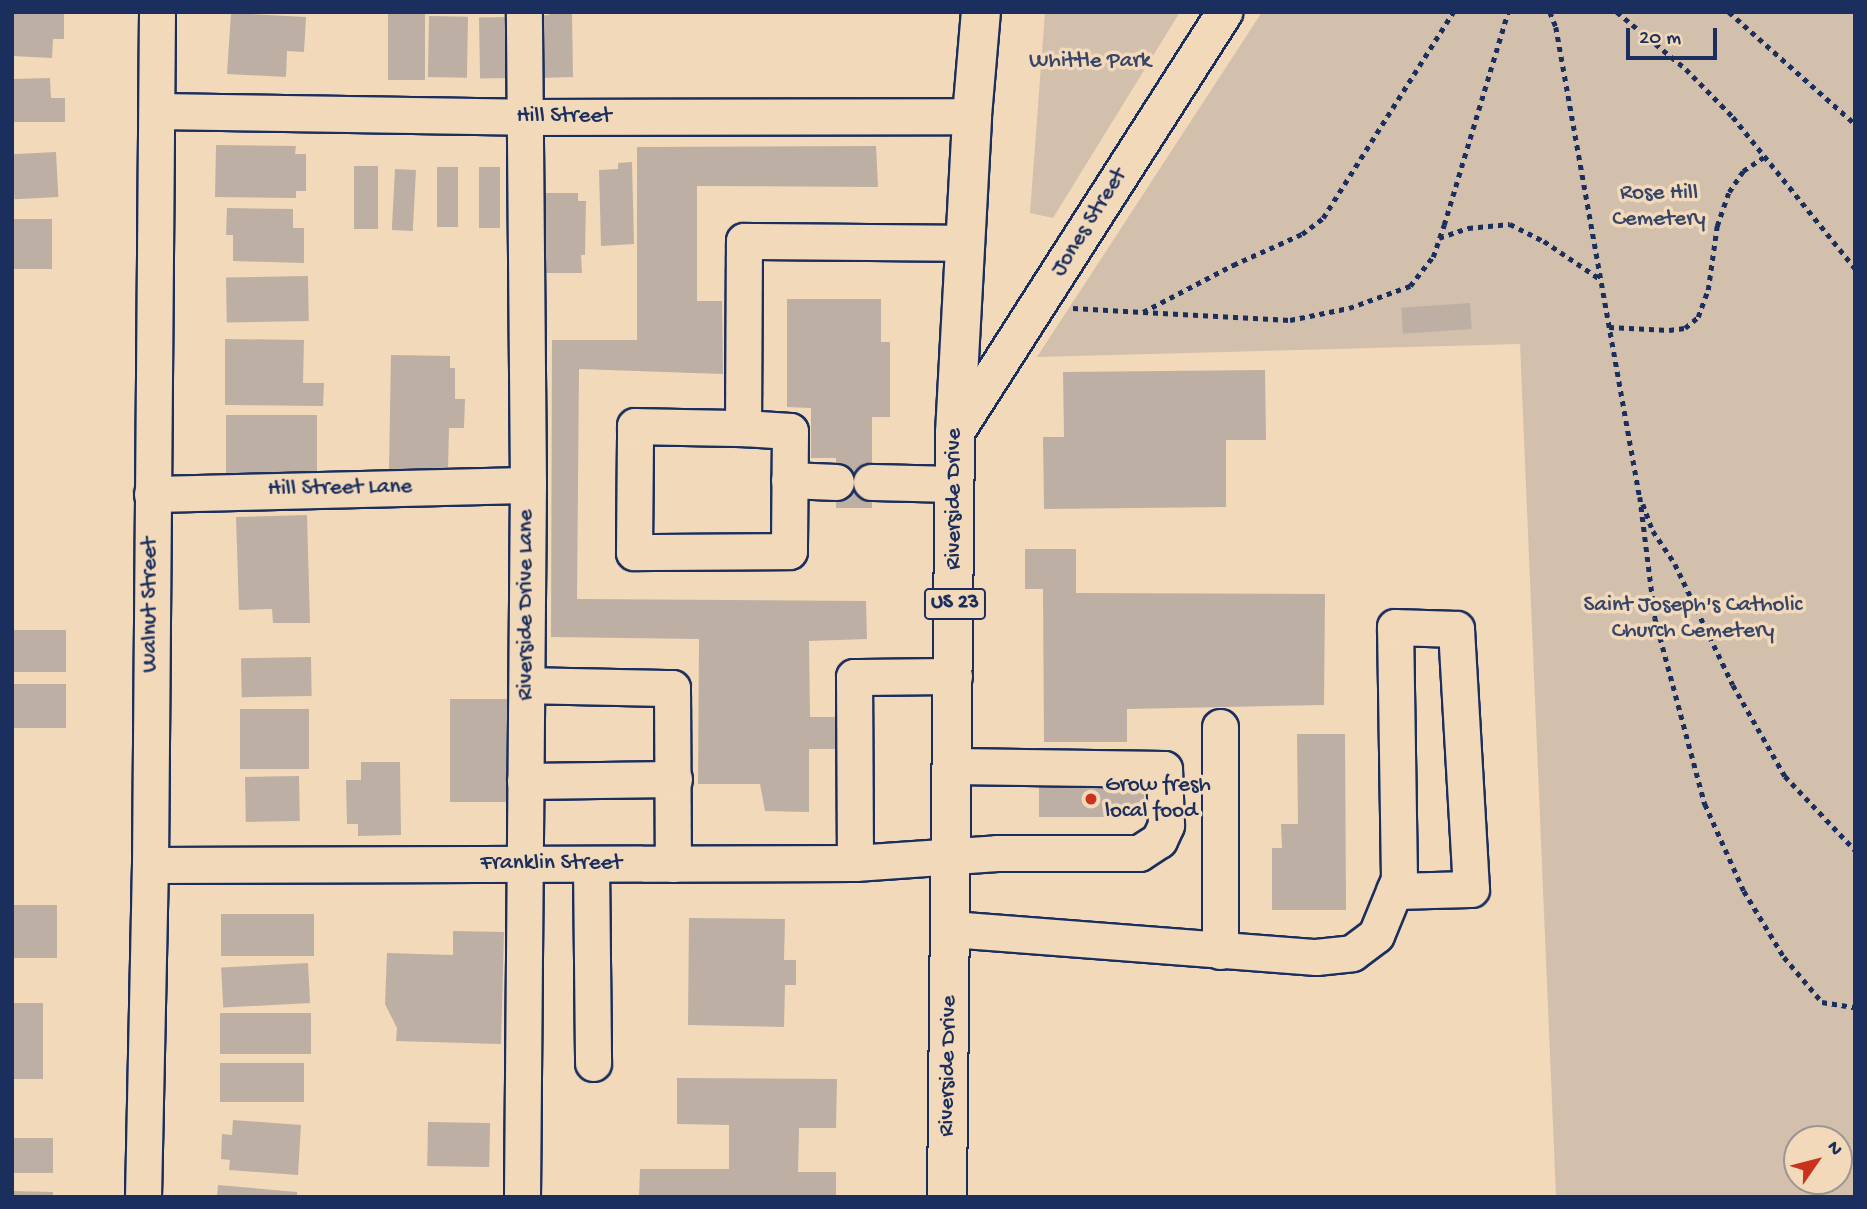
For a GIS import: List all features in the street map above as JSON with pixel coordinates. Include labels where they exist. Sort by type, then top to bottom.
[{"type":"main road","name":"Riverside Drive","points":[[947,1197],[954,766],[955,433],[972,116],[981,12]]},
{"type":"street","name":"Walnut Street","points":[[143,1197],[150,865],[157,12]]},
{"type":"street","name":"Riverside Drive Lane","points":[[522,1197],[528,485],[524,12]]},
{"type":"street","name":"Jones Street","points":[[955,433],[1224,12]]},
{"type":"street","name":"Hill Street","points":[[157,111],[523,117],[972,116]]},
{"type":"street","points":[[743,428],[744,241],[965,243]]},
{"type":"street","points":[[635,426],[743,428],[790,430],[789,551],[634,552],[635,426]]},
{"type":"street","points":[[789,480],[836,482]]},
{"type":"street","points":[[872,482],[955,484]]},
{"type":"street","name":"Hill Street Lane","points":[[152,494],[528,485]]},
{"type":"street","points":[[951,929],[1316,957],[1352,953],[1376,935],[1394,891],[1399,879],[1395,627],[1456,629],[1471,889],[1394,891]]},
{"type":"street","points":[[855,863],[854,677],[954,676]]},
{"type":"street","points":[[527,685],[671,688],[673,864]]},
{"type":"street","points":[[1220,727],[1220,951]]},
{"type":"street","name":"Franklin Street","points":[[150,865],[855,863],[997,853],[1139,853],[1159,840],[1166,825],[1164,769],[954,766]]},
{"type":"street","points":[[525,781],[674,779]]},
{"type":"street","points":[[591,864],[593,1063]]},
{"type":"path","points":[[1143,312],[1233,265],[1302,234],[1323,218],[1453,12]]},
{"type":"path","points":[[1038,306],[1290,320],[1349,308],[1410,286],[1433,257],[1508,12]]},
{"type":"path","points":[[1550,12],[1556,27],[1640,497],[1655,618],[1704,804],[1744,891],[1784,957],[1822,1002],[1855,1007]]},
{"type":"path","points":[[1617,12],[1686,69],[1733,117],[1855,268]]},
{"type":"path","points":[[1729,12],[1855,124]]},
{"type":"path","points":[[1609,327],[1669,330],[1685,328],[1698,317],[1707,290],[1717,226],[1729,192],[1743,171],[1764,157]]},
{"type":"path","points":[[1439,238],[1468,228],[1510,224],[1544,240],[1601,279]]},
{"type":"path","points":[[1640,497],[1653,531],[1675,564],[1733,685],[1785,776],[1855,850]]},
{"type":"green space","name":"Whittle Park","points":[[1045,12],[1180,12],[1053,218],[1030,213]]},
{"type":"green space","points":[[1262,12],[1855,12],[1855,1197],[1556,1197],[1520,344],[1037,357]]},
{"type":"building","points":[[12,12],[64,12],[64,39],[53,39],[52,58],[12,56]]},
{"type":"building","points":[[388,12],[425,12],[425,80],[388,80]]},
{"type":"building","points":[[550,12],[572,12],[573,77],[540,78],[539,16],[549,15]]},
{"type":"building","points":[[231,13],[306,17],[304,52],[287,51],[286,77],[227,74]]},
{"type":"building","points":[[429,16],[468,17],[467,78],[428,77]]},
{"type":"building","points":[[510,17],[511,78],[480,79],[479,18]]},
{"type":"building","points":[[50,78],[51,98],[65,98],[65,122],[12,122],[12,79]]},
{"type":"building","points":[[216,145],[296,146],[295,154],[306,154],[306,191],[296,191],[296,198],[215,197]]},
{"type":"building","points":[[876,146],[878,187],[697,186],[697,301],[722,301],[723,374],[579,369],[577,599],[866,601],[867,639],[809,641],[810,717],[841,717],[841,749],[809,749],[809,812],[765,811],[760,784],[698,784],[699,639],[551,637],[552,340],[637,340],[637,147]]},
{"type":"building","points":[[56,152],[58,197],[14,199],[12,154]]},
{"type":"building","points":[[632,162],[634,244],[601,246],[599,170],[618,169],[618,163]]},
{"type":"building","points":[[354,166],[378,166],[378,229],[354,229]]},
{"type":"building","points":[[437,167],[458,167],[458,227],[437,227]]},
{"type":"building","points":[[479,167],[500,167],[500,228],[479,228]]},
{"type":"building","points":[[395,169],[416,170],[413,231],[392,230]]},
{"type":"building","points":[[538,193],[578,193],[578,201],[586,201],[582,273],[537,273]]},
{"type":"building","points":[[227,208],[293,209],[293,228],[304,228],[304,263],[233,261],[233,235],[226,235]]},
{"type":"building","points":[[12,219],[52,219],[52,269],[12,269]]},
{"type":"building","points":[[308,276],[309,321],[227,322],[226,277]]},
{"type":"building","points":[[787,299],[881,299],[881,342],[890,342],[890,417],[872,417],[872,508],[836,508],[836,458],[811,458],[811,408],[787,407]]},
{"type":"building","points":[[1470,303],[1472,329],[1403,334],[1401,308]]},
{"type":"building","points":[[225,339],[304,340],[303,383],[324,383],[323,406],[225,405]]},
{"type":"building","points":[[391,355],[450,356],[450,368],[455,368],[455,399],[465,399],[464,428],[449,428],[448,470],[389,469]]},
{"type":"building","points":[[1265,370],[1266,440],[1226,440],[1226,507],[1044,509],[1043,437],[1064,437],[1063,372]]},
{"type":"building","points":[[226,415],[317,415],[317,481],[226,481]]},
{"type":"building","points":[[307,515],[310,623],[273,623],[272,609],[239,610],[236,517]]},
{"type":"building","points":[[1025,549],[1076,549],[1076,593],[1325,594],[1324,705],[1127,709],[1127,742],[1044,742],[1043,589],[1025,589]]},
{"type":"building","points":[[12,630],[66,630],[66,672],[12,672]]},
{"type":"building","points":[[311,657],[312,696],[242,697],[241,658]]},
{"type":"building","points":[[12,684],[66,684],[66,728],[12,728]]},
{"type":"building","points":[[450,699],[507,699],[507,802],[450,802]]},
{"type":"building","points":[[240,709],[309,709],[309,769],[240,769]]},
{"type":"building","points":[[1297,734],[1345,734],[1346,910],[1272,910],[1272,848],[1282,848],[1281,824],[1298,824]]},
{"type":"building","points":[[361,762],[400,762],[401,835],[358,836],[358,824],[347,824],[346,780],[361,780]]},
{"type":"building","points":[[299,776],[300,821],[246,822],[245,777]]},
{"type":"building","name":"Grow fresh local food","points":[[1039,780],[1144,780],[1144,817],[1039,817]]},
{"type":"building","points":[[12,905],[57,905],[57,958],[12,958]]},
{"type":"building","points":[[221,914],[314,914],[314,956],[221,956]]},
{"type":"building","points":[[689,918],[785,919],[784,960],[796,960],[796,985],[785,985],[784,1027],[688,1025]]},
{"type":"building","points":[[453,931],[504,932],[501,1044],[396,1041],[397,1028],[385,1004],[387,953],[453,955]]},
{"type":"building","points":[[308,963],[310,1003],[223,1007],[221,968]]},
{"type":"building","points":[[12,1003],[43,1003],[43,1079],[12,1079]]},
{"type":"building","points":[[220,1013],[311,1013],[311,1054],[220,1054]]},
{"type":"building","points":[[220,1063],[304,1063],[304,1102],[220,1102]]},
{"type":"building","points":[[677,1078],[837,1079],[836,1128],[799,1128],[798,1172],[836,1172],[836,1197],[639,1197],[640,1169],[729,1169],[729,1125],[677,1124]]},
{"type":"building","points":[[233,1120],[301,1125],[298,1175],[229,1170],[230,1160],[221,1159],[222,1134],[232,1135]]},
{"type":"building","points":[[428,1122],[490,1123],[489,1167],[427,1166]]},
{"type":"building","points":[[12,1138],[53,1138],[53,1173],[12,1173]]},
{"type":"building","points":[[218,1185],[297,1192],[297,1197],[217,1197]]},
{"type":"building","points":[[12,1191],[53,1192],[53,1197],[12,1197]]},
{"type":"place","name":"Grow fresh local food","points":[[1091,799]]},
{"type":"park label","name":"Rose Hill Cemetery","points":[[1659,207]]},
{"type":"park label","name":"Saint Joseph's Catholic Church Cemetery","points":[[1693,619]]}]
